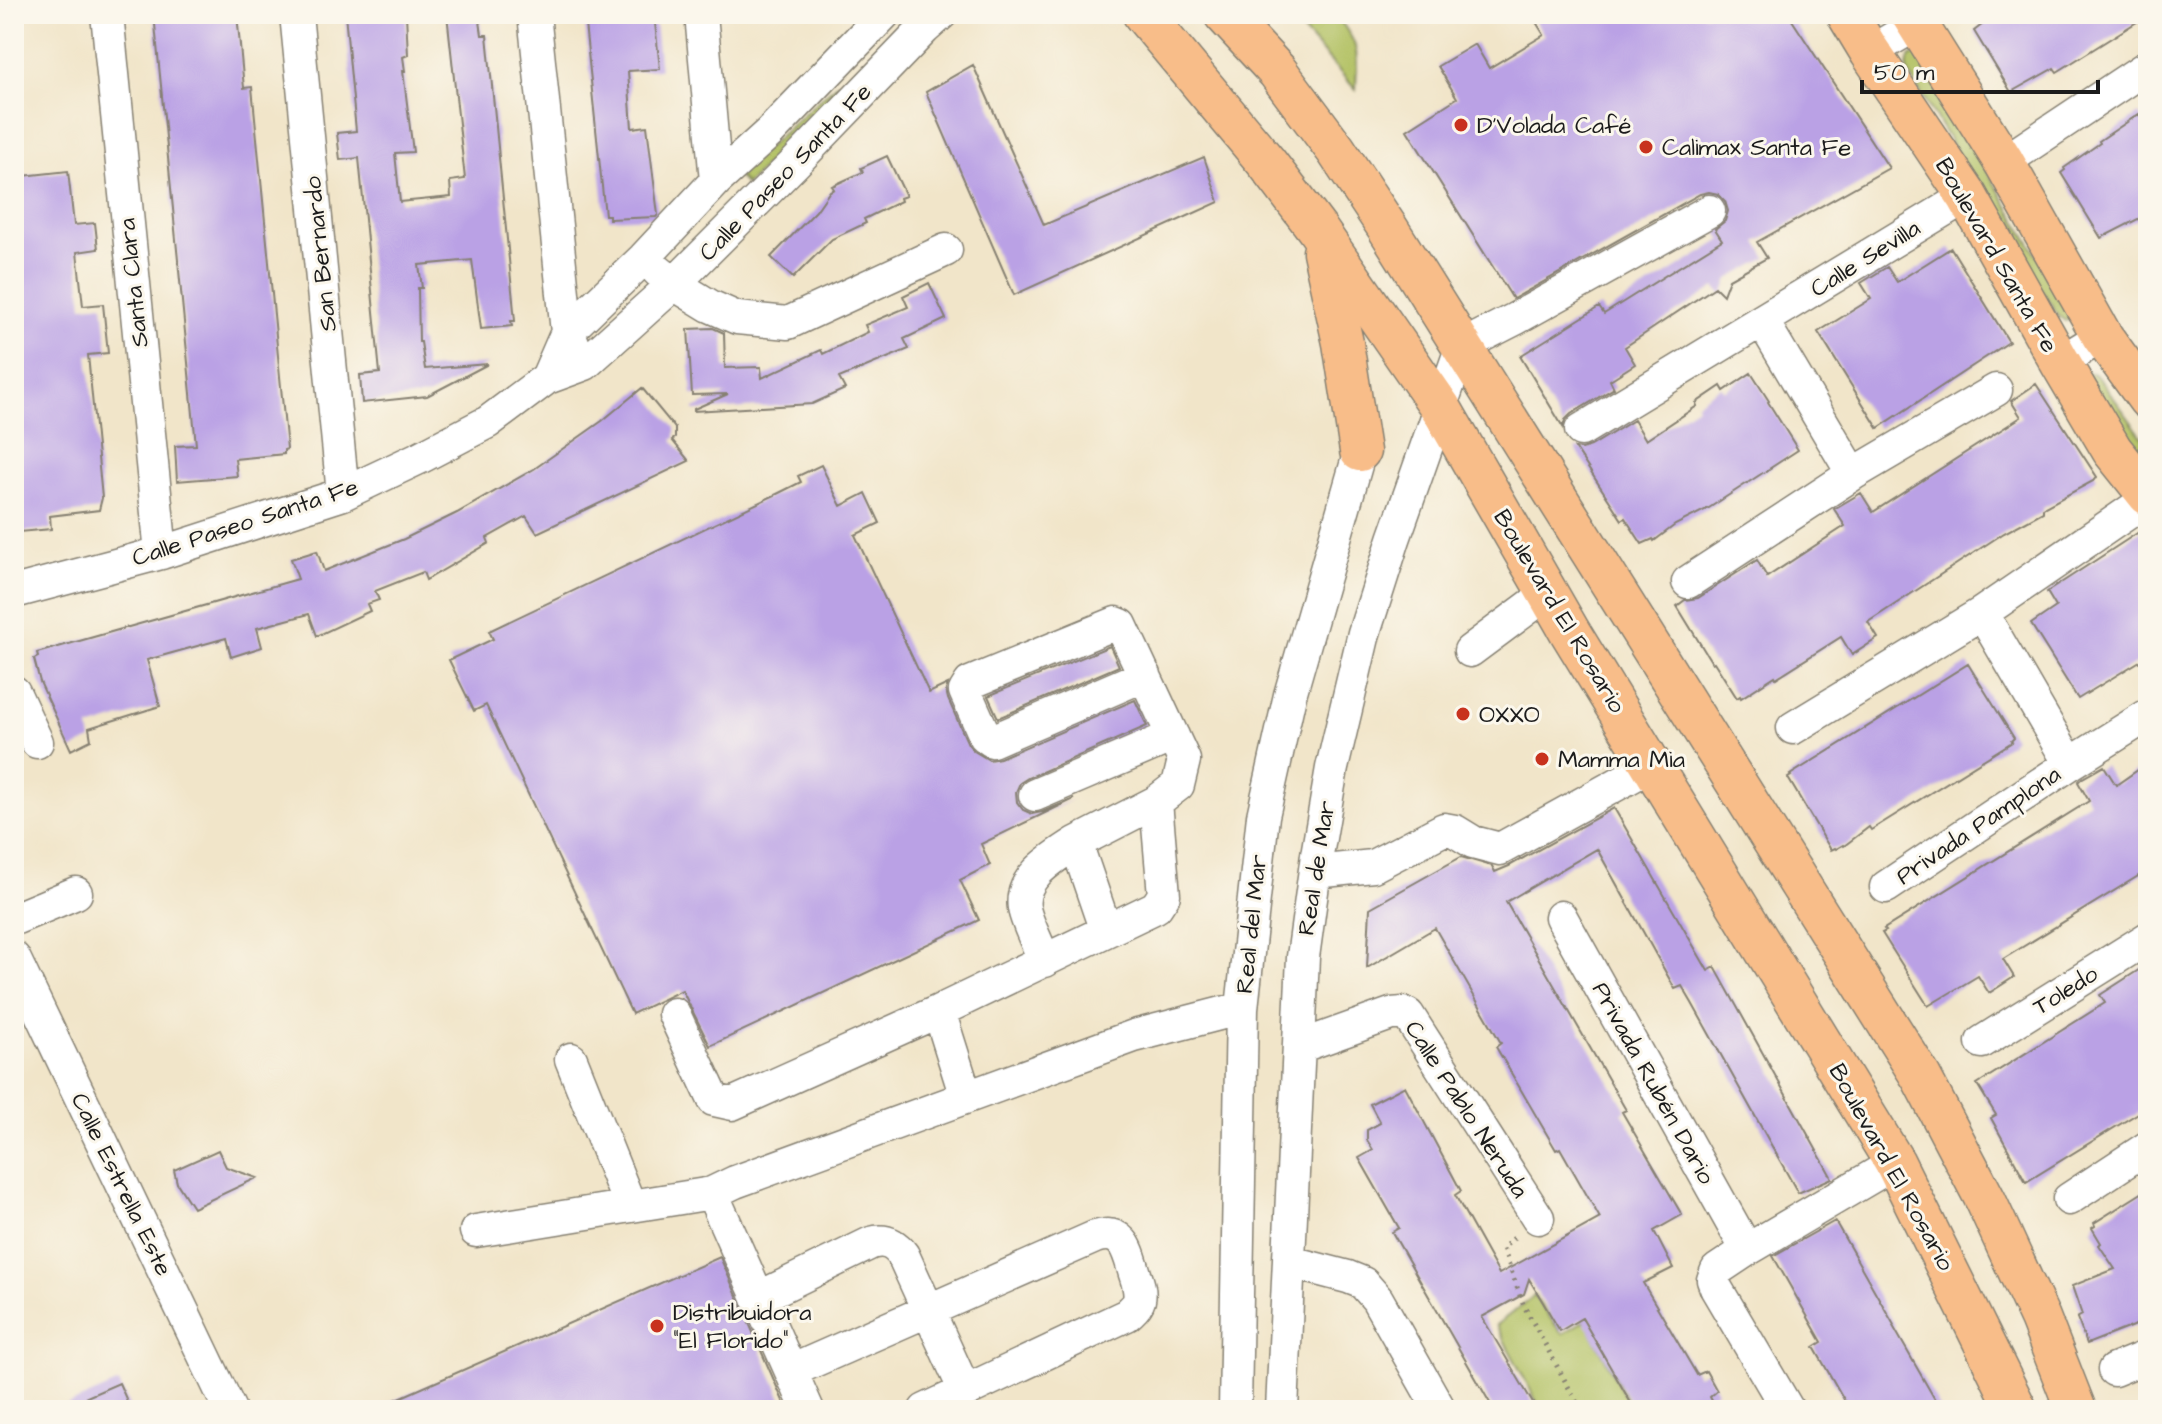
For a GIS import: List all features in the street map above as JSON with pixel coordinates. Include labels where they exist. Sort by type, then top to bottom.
[{"type":"main road","name":"Boulevard El Rosario","points":[[1143,14],[1267,163],[1317,229],[1441,408],[1548,593],[1895,1163],[2017,1410]]},
{"type":"main road","points":[[1224,14],[1277,71],[1336,150],[1387,227],[1921,1077],[1986,1201],[2040,1318],[2076,1410]]},
{"type":"main road","name":"Boulevard Santa Fe","points":[[1847,14],[1967,196],[2112,450],[2148,497]]},
{"type":"main road","name":"Boulevard Santa Fe","points":[[1914,19],[2004,162],[2102,336],[2148,399]]},
{"type":"main road","points":[[1317,229],[1343,343],[1360,451]]},
{"type":"street","name":"Santa Clara","points":[[107,14],[161,553]]},
{"type":"street","name":"San Bernardo","points":[[296,14],[343,494]]},
{"type":"street","points":[[534,14],[567,332],[585,364]]},
{"type":"street","points":[[701,14],[716,181]]},
{"type":"street","name":"Calle Paseo Santa Fe","points":[[547,378],[567,332],[644,258],[716,181],[770,132],[884,14]]},
{"type":"street","name":"Calle Paseo Santa Fe","points":[[14,592],[161,553],[343,494],[488,422],[547,378],[585,364],[674,284],[941,14]]},
{"type":"street","points":[[1870,52],[1914,19]]},
{"type":"street","points":[[2004,162],[2148,66]]},
{"type":"street","name":"Calle Sevilla","points":[[1581,430],[1967,196]]},
{"type":"street","points":[[1462,346],[1709,211]]},
{"type":"street","points":[[644,258],[674,284],[710,306],[737,318],[788,323],[946,250]]},
{"type":"street","points":[[1763,322],[1853,474]]},
{"type":"street","points":[[2060,362],[2102,336]]},
{"type":"street","name":"Real de Mar","points":[[1282,1410],[1303,957],[1332,768],[1364,633],[1462,346]]},
{"type":"street","points":[[1688,582],[1853,474],[1996,390]]},
{"type":"street","name":"Real del Mar","points":[[1235,1410],[1242,1008],[1263,816],[1290,695],[1360,451]]},
{"type":"street","points":[[1793,728],[1982,613],[2148,497]]},
{"type":"street","points":[[1470,651],[1548,593]]},
{"type":"street","name":"Privada Pamplona","points":[[1982,613],[2070,764]]},
{"type":"street","points":[[1045,961],[1023,907],[1027,886],[1044,865],[1076,843],[1156,802],[1178,785],[1184,760],[1145,675],[1121,625],[1116,623],[970,683],[965,691],[985,736],[992,741],[1145,675]]},
{"type":"street","points":[[14,692],[37,742]]},
{"type":"street","name":"Privada Pamplona","points":[[1886,887],[2148,715]]},
{"type":"street","points":[[1035,795],[1173,736]]},
{"type":"street","points":[[1315,872],[1373,866],[1444,829],[1455,831],[1473,842],[1500,849],[1652,765]]},
{"type":"street","points":[[674,1014],[714,1100],[732,1104],[939,1011],[1156,907],[1164,895],[1156,802]]},
{"type":"street","points":[[1076,843],[1106,931]]},
{"type":"street","points":[[14,919],[76,893]]},
{"type":"street","name":"Privada Rubén Dario","points":[[1561,917],[1747,1250]]},
{"type":"street","name":"Toledo","points":[[1982,1042],[2148,938]]},
{"type":"street","name":"Calle Estrella Este","points":[[14,958],[230,1410]]},
{"type":"street","points":[[476,1231],[712,1193],[1134,1036],[1242,1008]]},
{"type":"street","points":[[939,1011],[966,1097]]},
{"type":"street","name":"Calle Pablo Neruda","points":[[1299,1047],[1391,1014],[1408,1015],[1538,1218]]},
{"type":"street","points":[[571,1059],[630,1206]]},
{"type":"street","points":[[2069,1199],[2148,1147]]},
{"type":"street","points":[[1788,1410],[1716,1288],[1713,1280],[1717,1270],[1895,1163]]},
{"type":"street","points":[[712,1193],[808,1410]]},
{"type":"street","points":[[791,1371],[1095,1237],[1113,1235],[1121,1240],[1127,1248],[1140,1292],[1134,1309],[925,1410]]},
{"type":"street","points":[[758,1298],[871,1243],[890,1242],[903,1255],[965,1391]]},
{"type":"street","points":[[1290,1262],[1363,1283],[1377,1299],[1440,1410]]},
{"type":"street","points":[[2114,1370],[2148,1356]]},
{"type":"path","points":[[1538,1218],[1503,1248],[1523,1304],[1581,1410]]},
{"type":"green space","points":[[1288,14],[1335,14],[1356,49],[1356,90]]},
{"type":"green space","points":[[1917,54],[2075,318],[2065,321],[2060,317],[2027,269],[1907,70],[1910,56]]},
{"type":"green space","points":[[839,82],[828,104],[746,185],[737,175]]},
{"type":"green space","points":[[2086,373],[2093,373],[2100,379],[2148,445],[2148,477]]},
{"type":"green space","points":[[1534,1296],[1562,1334],[1585,1320],[1632,1410],[1541,1410],[1496,1325]]},
{"type":"building","points":[[154,14],[237,14],[244,88],[252,87],[287,449],[284,454],[235,459],[237,476],[177,481],[175,446],[196,445]]},
{"type":"building","points":[[345,14],[406,14],[408,55],[403,57],[403,71],[413,152],[395,153],[400,202],[451,197],[450,181],[465,179],[447,14],[479,14],[482,35],[487,35],[515,321],[511,321],[512,326],[481,329],[472,260],[419,265],[422,288],[418,288],[419,342],[425,369],[488,364],[427,396],[362,403],[360,375],[380,373],[359,158],[340,160],[337,133],[356,131]]},
{"type":"building","points":[[584,14],[654,14],[660,69],[628,71],[632,128],[647,126],[656,217],[609,219],[609,215],[605,215]]},
{"type":"building","name":"Calimax Santa Fe","points":[[1531,14],[1788,14],[1889,168],[1757,242],[1767,258],[1729,279],[1723,295],[1715,287],[1625,347],[1635,364],[1610,380],[1614,388],[1571,414],[1563,427],[1520,356],[1599,307],[1604,314],[1722,240],[1715,229],[1725,221],[1728,211],[1725,201],[1718,194],[1700,194],[1513,299],[1407,130],[1457,98],[1438,66],[1475,44],[1489,68],[1544,35]]},
{"type":"building","points":[[1996,14],[2148,15],[2057,72],[2054,68],[2011,92],[1974,31]]},
{"type":"building","points":[[973,65],[1044,225],[1204,157],[1219,202],[1014,295],[926,92]]},
{"type":"building","points":[[2139,114],[2148,129],[2148,214],[2101,238],[2061,173],[2099,141]]},
{"type":"building","points":[[887,156],[906,196],[864,219],[866,223],[832,239],[793,278],[771,257],[816,211],[834,189],[832,186],[863,172],[861,168]]},
{"type":"building","points":[[68,171],[74,225],[95,223],[98,249],[77,252],[83,306],[103,304],[108,353],[88,355],[102,498],[99,510],[50,516],[51,529],[19,532],[19,527],[14,527],[14,177]]},
{"type":"building","points":[[1951,248],[2009,342],[1878,428],[1818,332],[1871,299],[1861,283],[1887,267],[1897,282]]},
{"type":"building","points":[[929,283],[946,319],[904,339],[909,349],[839,378],[845,389],[812,404],[694,411],[728,394],[692,395],[688,329],[713,328],[724,333],[725,368],[761,367],[762,378],[868,332],[865,325],[908,307],[903,296]]},
{"type":"building","points":[[1751,373],[1798,450],[1709,508],[1675,525],[1654,541],[1642,544],[1625,518],[1622,520],[1575,448],[1591,446],[1634,420],[1646,440],[1721,386],[1724,391]]},
{"type":"building","points":[[2036,384],[2097,477],[2095,480],[2043,508],[2043,512],[2004,533],[1868,622],[1878,638],[1852,655],[1841,637],[1776,678],[1737,698],[1677,606],[1685,600],[1698,598],[1757,560],[1767,577],[1845,526],[1834,509],[1861,493],[1873,512],[2021,417],[2011,401]]},
{"type":"building","points":[[642,388],[675,428],[675,438],[672,440],[689,461],[537,533],[526,516],[487,538],[489,543],[426,580],[423,572],[375,591],[379,600],[367,604],[370,611],[317,636],[309,614],[257,628],[262,647],[231,657],[226,638],[147,660],[160,706],[89,728],[91,740],[71,750],[40,682],[34,659],[38,657],[37,653],[298,579],[291,559],[317,551],[324,571],[404,539],[534,469]]},
{"type":"building","points":[[821,465],[841,506],[866,493],[880,523],[855,535],[929,693],[948,684],[948,699],[974,751],[989,760],[1000,758],[1135,700],[1147,726],[1020,783],[1016,792],[1017,802],[1023,810],[1032,814],[1074,799],[981,844],[990,865],[960,880],[979,920],[710,1046],[682,990],[632,1014],[486,705],[474,711],[449,660],[493,639],[489,631],[801,482],[798,476]]},
{"type":"building","points":[[2148,526],[2148,656],[2078,699],[2031,624],[2056,607],[2047,592]]},
{"type":"building","points":[[1110,646],[1119,666],[998,718],[988,696]]},
{"type":"building","points":[[1968,664],[2014,738],[2012,742],[1871,830],[1869,827],[1844,846],[1831,850],[1788,778],[1790,775]]},
{"type":"building","points":[[2148,763],[2148,870],[2003,959],[2014,977],[1989,993],[1978,976],[1928,1006],[1882,933],[1886,931],[1884,929],[2089,801],[2078,782],[2081,779],[2104,766],[2116,785]]},
{"type":"building","points":[[1614,808],[1708,971],[1715,967],[1832,1178],[1798,1193],[1692,1003],[1682,986],[1675,989],[1597,849],[1506,902],[1626,1110],[1622,1112],[1682,1215],[1654,1231],[1673,1268],[1643,1283],[1697,1375],[1706,1371],[1717,1391],[1710,1397],[1717,1410],[1635,1410],[1582,1318],[1560,1331],[1529,1279],[1524,1294],[1482,1317],[1537,1410],[1494,1410],[1392,1232],[1399,1228],[1359,1158],[1373,1150],[1367,1140],[1367,1130],[1380,1123],[1370,1104],[1405,1086],[1461,1191],[1455,1195],[1499,1274],[1600,1218],[1496,1047],[1501,1043],[1435,928],[1367,968],[1370,908],[1461,857],[1492,866],[1495,872]]},
{"type":"building","points":[[2148,964],[2148,1107],[2026,1182],[1991,1118],[1996,1115],[1977,1084],[2105,1003],[2100,995]]},
{"type":"building","points":[[218,1150],[226,1167],[257,1178],[193,1208],[177,1183],[174,1170]]},
{"type":"building","points":[[2148,1189],[2148,1320],[2087,1344],[2077,1318],[2082,1315],[2072,1286],[2115,1269],[2092,1228],[2094,1223]]},
{"type":"building","points":[[1835,1221],[1941,1410],[1850,1410],[1814,1347],[1822,1342],[1773,1256]]},
{"type":"building","name":"Distribuidora \"El Florido\"","points":[[720,1257],[787,1410],[372,1410]]},
{"type":"building","points":[[119,1383],[131,1410],[57,1410]]},
{"type":"place","name":"D'Volada Café","points":[[1461,125]]},
{"type":"place","name":"Calimax Santa Fe","points":[[1646,147]]},
{"type":"place","name":"OXXO","points":[[1463,714]]},
{"type":"place","name":"Mamma Mia","points":[[1542,759]]},
{"type":"place","name":"Distribuidora \"El Florido\"","points":[[657,1326]]}]
